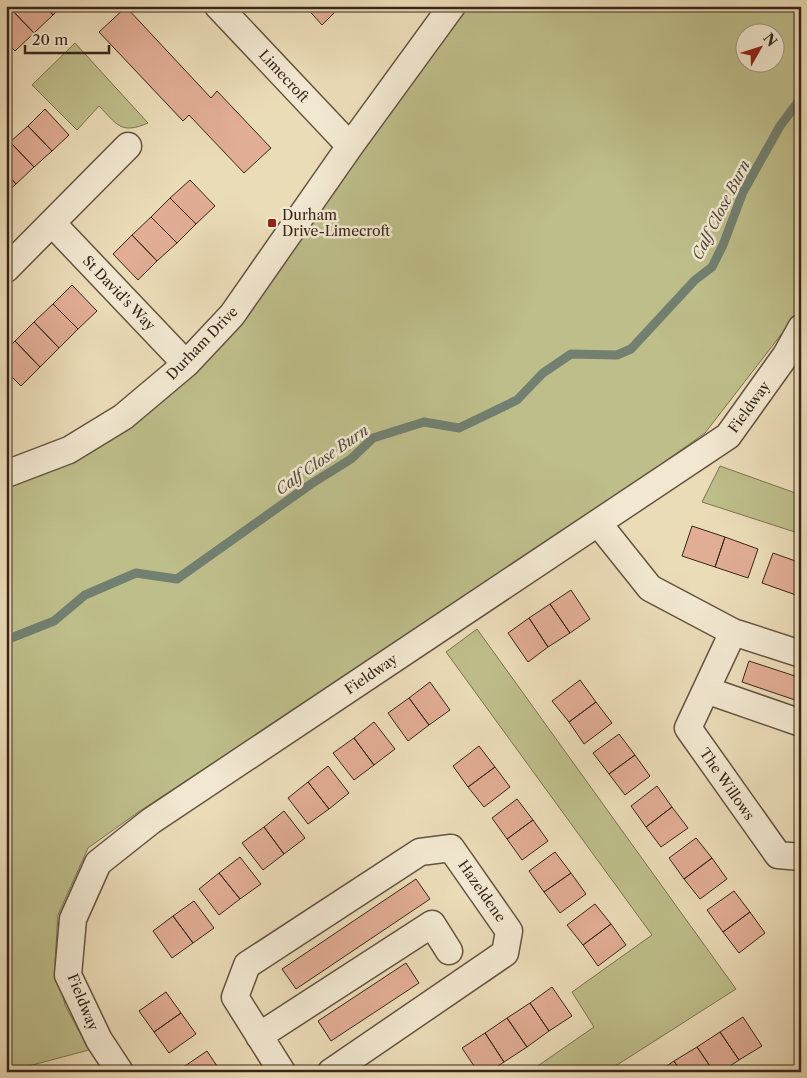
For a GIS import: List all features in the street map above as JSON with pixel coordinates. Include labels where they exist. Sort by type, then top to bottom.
[{"type":"street","name":"Limecroft","points":[[218,6],[350,146]]},
{"type":"street","name":"Durham Drive","points":[[6,474],[69,450],[123,417],[186,364],[232,315],[350,146],[452,6]]},
{"type":"street","points":[[6,269],[128,146]]},
{"type":"street","name":"St David's Way","points":[[52,223],[186,364]]},
{"type":"street","name":"Fieldway","points":[[120,1072],[98,1040],[68,975],[73,919],[98,863],[151,820],[728,436],[794,358],[801,328]]},
{"type":"street","points":[[598,523],[650,588],[733,632],[801,654]]},
{"type":"street","name":"The Willows","points":[[733,632],[688,728],[778,856],[801,857]]},
{"type":"street","points":[[706,690],[801,723]]},
{"type":"street","name":"Hazeldene","points":[[282,1072],[235,997],[246,965],[420,852],[451,848],[509,931],[505,953],[331,1072]]},
{"type":"street","points":[[259,1036],[432,924],[449,951]]},
{"type":"green space","points":[[452,6],[801,6],[801,308],[797,314],[705,433],[640,479],[137,813],[88,848],[58,915],[55,962],[65,1005],[89,1050],[6,1072],[6,474],[186,364]]},
{"type":"green space","points":[[75,43],[148,123],[125,128],[115,122],[99,106],[77,130],[32,85]]},
{"type":"green space","points":[[720,466],[801,495],[801,534],[702,502]]},
{"type":"green space","points":[[477,629],[736,989],[606,1072],[529,1072],[594,1027],[572,992],[652,935],[446,652]]},
{"type":"building","points":[[11,6],[45,6],[53,15],[34,33],[10,8]]},
{"type":"building","points":[[45,6],[62,6],[53,15]]},
{"type":"building","points":[[305,6],[341,6],[322,25]]},
{"type":"building","points":[[126,7],[211,98],[217,91],[271,148],[244,173],[189,115],[183,121],[99,32]]},
{"type":"building","points":[[10,8],[34,33],[15,51],[6,42],[6,11]]},
{"type":"building","points":[[45,109],[69,135],[52,151],[28,126]]},
{"type":"building","points":[[28,126],[52,151],[34,167],[10,142]]},
{"type":"building","points":[[10,142],[34,167],[16,184],[6,173],[6,146]]},
{"type":"building","points":[[6,173],[16,184],[6,193]]},
{"type":"building","points":[[190,180],[215,206],[196,224],[170,198]]},
{"type":"building","points":[[170,198],[196,224],[177,243],[151,217]]},
{"type":"building","points":[[151,217],[177,243],[157,261],[132,235]]},
{"type":"building","points":[[132,235],[157,261],[138,280],[113,254]]},
{"type":"building","points":[[72,285],[97,311],[78,329],[53,304]]},
{"type":"building","points":[[53,304],[78,329],[59,348],[34,322]]},
{"type":"building","points":[[34,322],[59,348],[40,367],[15,341]]},
{"type":"building","points":[[15,341],[40,367],[21,386],[6,371],[6,350]]},
{"type":"building","points":[[692,526],[725,537],[715,567],[682,556]]},
{"type":"building","points":[[725,537],[758,549],[748,578],[715,567]]},
{"type":"building","points":[[773,553],[801,563],[801,581],[796,595],[762,583]]},
{"type":"building","points":[[801,581],[801,597],[796,595]]},
{"type":"building","points":[[571,590],[590,619],[570,633],[550,604]]},
{"type":"building","points":[[550,604],[570,633],[548,647],[529,618]]},
{"type":"building","points":[[529,618],[548,647],[528,662],[508,633]]},
{"type":"building","points":[[749,661],[801,678],[801,702],[742,682]]},
{"type":"building","points":[[580,680],[596,702],[569,722],[552,701]]},
{"type":"building","points":[[430,682],[450,710],[429,725],[409,698]]},
{"type":"building","points":[[409,698],[429,725],[408,741],[388,713]]},
{"type":"building","points":[[596,702],[612,723],[584,744],[569,722]]},
{"type":"building","points":[[374,722],[395,749],[374,765],[354,738]]},
{"type":"building","points":[[619,734],[635,755],[609,774],[593,753]]},
{"type":"building","points":[[354,738],[374,765],[354,780],[333,753]]},
{"type":"building","points":[[479,746],[495,767],[468,787],[453,766]]},
{"type":"building","points":[[635,755],[650,776],[625,795],[609,774]]},
{"type":"building","points":[[328,766],[349,793],[329,809],[308,782]]},
{"type":"building","points":[[495,767],[510,787],[484,807],[468,787]]},
{"type":"building","points":[[308,782],[329,809],[308,824],[288,798]]},
{"type":"building","points":[[657,786],[672,807],[646,827],[631,806]]},
{"type":"building","points":[[517,799],[533,820],[507,839],[492,818]]},
{"type":"building","points":[[672,807],[688,828],[661,847],[646,827]]},
{"type":"building","points":[[284,811],[305,838],[284,854],[264,827]]},
{"type":"building","points":[[533,820],[548,841],[522,860],[507,839]]},
{"type":"building","points":[[264,827],[284,854],[263,870],[242,843]]},
{"type":"building","points":[[696,838],[712,858],[684,879],[669,858]]},
{"type":"building","points":[[555,852],[571,873],[544,892],[529,871]]},
{"type":"building","points":[[240,857],[261,884],[240,899],[219,873]]},
{"type":"building","points":[[712,858],[727,879],[700,899],[684,879]]},
{"type":"building","points":[[219,873],[240,899],[219,915],[199,889]]},
{"type":"building","points":[[571,873],[586,894],[560,913],[544,892]]},
{"type":"building","points":[[416,879],[430,899],[296,989],[282,969]]},
{"type":"building","points":[[734,891],[750,912],[723,932],[707,910]]},
{"type":"building","points":[[194,901],[214,928],[193,943],[173,916]]},
{"type":"building","points":[[595,904],[611,924],[583,945],[567,925]]},
{"type":"building","points":[[750,912],[765,933],[739,953],[723,932]]},
{"type":"building","points":[[173,916],[193,943],[172,958],[153,931]]},
{"type":"building","points":[[611,924],[626,945],[598,966],[583,945]]},
{"type":"building","points":[[406,963],[419,983],[331,1041],[318,1021]]},
{"type":"building","points":[[552,987],[572,1016],[549,1031],[530,1003]]},
{"type":"building","points":[[166,992],[181,1013],[154,1032],[139,1011]]},
{"type":"building","points":[[530,1003],[549,1031],[527,1047],[507,1018]]},
{"type":"building","points":[[181,1013],[196,1034],[169,1053],[154,1032]]},
{"type":"building","points":[[743,1017],[762,1046],[739,1060],[720,1032]]},
{"type":"building","points":[[507,1018],[527,1047],[504,1062],[485,1033]]},
{"type":"building","points":[[720,1032],[739,1060],[721,1072],[714,1072],[697,1047]]},
{"type":"building","points":[[485,1033],[504,1062],[489,1072],[478,1072],[462,1048]]},
{"type":"building","points":[[697,1047],[714,1072],[681,1072],[674,1061]]},
{"type":"building","points":[[207,1051],[221,1072],[180,1072],[179,1070]]},
{"type":"building","points":[[674,1061],[681,1072],[658,1072]]},
{"type":"waterway","name":"Calf Close Burn","points":[[6,640],[54,621],[85,595],[136,573],[177,579],[311,484],[351,459],[373,438],[424,422],[459,428],[517,400],[543,373],[571,354],[617,355],[631,349],[695,280],[712,267],[723,245],[743,192],[780,126],[801,98]]},
{"type":"place","name":"Durham Drive-Limecroft","points":[[272,223]]}]
